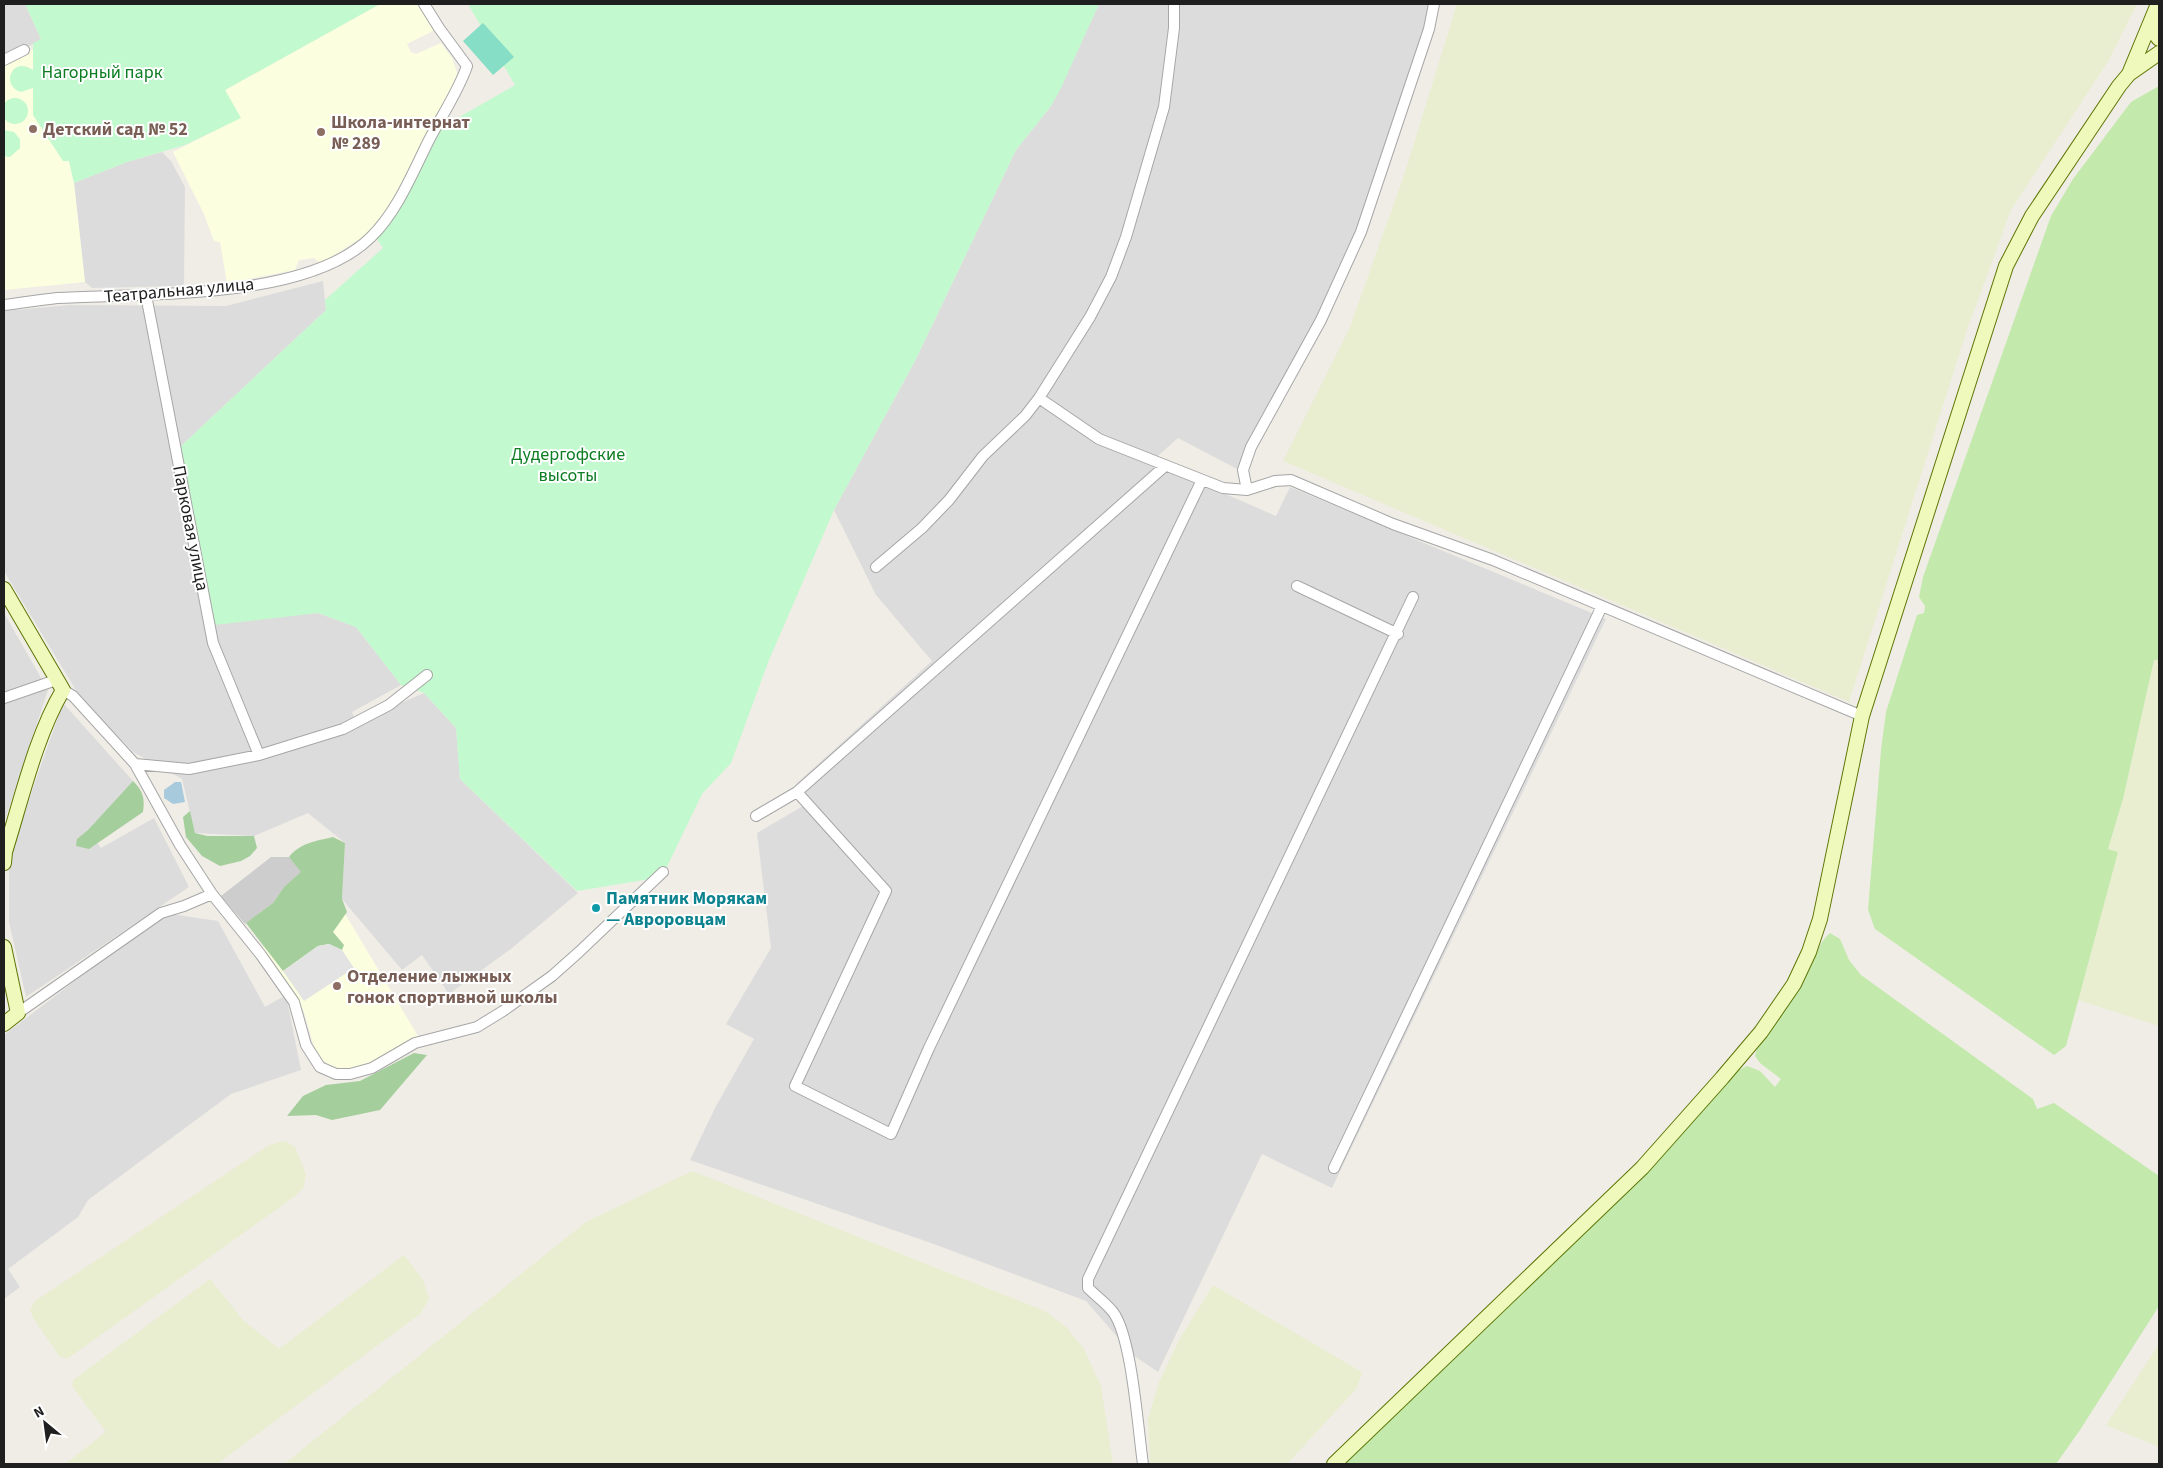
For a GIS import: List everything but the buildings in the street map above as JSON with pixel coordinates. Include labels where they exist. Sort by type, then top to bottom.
[{"type":"street","name":"Театральная улица","points":[[4,305],[56,298],[146,295],[254,284],[318,270],[337,262],[371,238],[387,219],[438,122],[459,88],[467,66],[424,4]]},
{"type":"street","points":[[876,567],[922,528],[949,500],[983,456],[1017,425],[1040,398],[1090,317],[1111,277],[1126,237],[1164,107],[1174,28],[1174,4]]},
{"type":"street","points":[[1247,490],[1244,470],[1251,447],[1320,320],[1360,232],[1429,29],[1434,4]]},
{"type":"street","points":[[1334,1464],[1642,1168],[1722,1078],[1781,1006],[1810,952],[1820,920],[1862,716],[2006,266],[2032,216],[2094,121],[2128,74],[2158,4]]},
{"type":"street","points":[[2151,21],[2155,34],[2159,38]]},
{"type":"street","points":[[4,60],[24,50]]},
{"type":"street","points":[[2128,74],[2159,53]]},
{"type":"street","name":"Парковая улица","points":[[146,295],[213,643],[259,755]]},
{"type":"street","points":[[1040,398],[1099,438],[1164,466],[1223,488],[1247,490],[1275,481],[1291,480],[1393,524],[1493,560],[1862,716]]},
{"type":"street","points":[[756,816],[797,792],[1164,466]]},
{"type":"street","points":[[797,792],[886,891],[795,1086],[891,1134],[934,1039],[1202,480]]},
{"type":"street","points":[[1297,586],[1398,634]]},
{"type":"street","points":[[4,589],[60,685],[135,764],[180,845],[212,894],[261,955],[294,1002],[306,1045],[320,1067],[336,1074],[350,1074],[372,1068],[415,1043],[477,1027],[503,1012],[578,952],[663,872]]},
{"type":"street","points":[[1143,1464],[1123,1333],[1113,1312],[1088,1288],[1088,1279],[1398,634],[1413,597]]},
{"type":"street","points":[[1334,1168],[1602,606]]},
{"type":"street","points":[[135,764],[189,769],[259,755],[342,729],[389,705],[427,675]]},
{"type":"street","points":[[4,698],[60,685]]},
{"type":"street","points":[[4,863],[8,832],[60,685]]},
{"type":"street","points":[[4,1024],[161,913],[212,894]]},
{"type":"street","points":[[4,947],[18,1013]]},
{"type":"shaded area","points":[[4,4],[25,4],[41,39],[4,61]]},
{"type":"shaded area","name":"Школа-интернат № 289","points":[[380,4],[432,4],[439,28],[407,44],[411,52],[416,54],[441,43],[452,58],[457,72],[457,83],[384,217],[366,235],[325,261],[319,262],[314,258],[299,260],[295,270],[227,283],[220,242],[214,241],[204,214],[173,152],[240,118],[225,90]]},
{"type":"shaded area","points":[[1099,4],[1438,4],[1337,284],[1239,470],[1178,438],[1149,464],[1205,485],[1276,516],[1290,487],[1606,619],[1332,1188],[1262,1154],[1158,1372],[1133,1355],[1086,1301],[931,1243],[690,1160],[715,1108],[754,1039],[726,1024],[771,948],[757,833],[808,803],[796,784],[932,661],[876,595],[834,510],[916,359],[1016,150],[1051,106]]},
{"type":"shaded area","points":[[1457,4],[2137,4],[2109,60],[2011,210],[1966,333],[1849,702],[1283,461],[1350,327],[1405,172]]},
{"type":"shaded area","name":"Детский сад № 52","points":[[35,48],[49,75],[74,183],[85,282],[4,290],[4,66]]},
{"type":"shaded area","points":[[162,152],[171,161],[185,187],[184,286],[92,288],[85,282],[74,183],[127,162]]},
{"type":"shaded area","points":[[323,281],[326,310],[179,448],[225,621],[318,613],[356,627],[401,685],[352,712],[356,723],[424,693],[456,728],[460,779],[578,893],[512,948],[449,994],[422,955],[402,970],[342,899],[345,843],[308,813],[254,836],[195,833],[182,779],[133,752],[80,697],[4,571],[4,311],[69,305],[226,306]]},
{"type":"shaded area","points":[[4,613],[48,690],[4,823]]},
{"type":"shaded area","points":[[2154,660],[2159,660],[2159,1026],[2078,1000],[2118,852],[2108,849],[2123,799]]},
{"type":"shaded area","points":[[63,703],[133,781],[88,831],[101,848],[154,818],[189,887],[26,997],[9,922],[9,856]]},
{"type":"shaded area","points":[[271,857],[289,857],[302,872],[284,887],[273,903],[245,924],[221,896]]},
{"type":"shaded area","name":"Отделение лыжных гонок спортивной школы","points":[[335,897],[418,1036],[364,1068],[338,1072],[320,1058],[315,1050],[303,1009],[260,950]]},
{"type":"shaded area","points":[[164,913],[218,921],[265,1007],[286,995],[301,1070],[231,1094],[88,1200],[78,1217],[8,1269],[20,1287],[4,1299],[4,1035]]},
{"type":"shaded area","points":[[329,944],[342,950],[354,968],[304,1001],[283,971],[318,946]]},
{"type":"shaded area","points":[[285,1141],[295,1147],[306,1174],[304,1187],[294,1197],[67,1359],[59,1356],[33,1318],[30,1309],[35,1301],[269,1145]]},
{"type":"shaded area","points":[[692,1171],[1045,1311],[1066,1327],[1084,1349],[1101,1386],[1113,1464],[284,1464],[586,1222]]},
{"type":"shaded area","points":[[404,1255],[423,1280],[429,1299],[420,1314],[217,1464],[65,1464],[106,1432],[72,1386],[73,1380],[210,1279],[243,1320],[279,1349]]},
{"type":"shaded area","points":[[1213,1285],[1362,1372],[1357,1388],[1287,1464],[1150,1464],[1148,1419],[1159,1382],[1179,1340]]},
{"type":"shaded area","points":[[2159,1344],[2159,1447],[2106,1425]]},
{"type":"green space","name":"Нагорный парк","points":[[25,4],[380,4],[225,90],[241,118],[185,145],[127,162],[74,183],[69,161],[63,161],[33,115],[33,88],[21,92],[11,84],[11,73],[14,69],[19,66],[26,66],[33,70],[33,43],[41,39]]},
{"type":"green space","name":"Дудергофские высоты","points":[[468,4],[1099,4],[1051,106],[1016,150],[916,359],[834,510],[769,660],[731,763],[702,794],[662,877],[577,891],[460,779],[456,728],[424,693],[401,685],[356,627],[318,613],[214,625],[179,448],[326,310],[325,300],[383,248],[376,238],[443,115],[449,123],[515,85]]},
{"type":"green space","points":[[483,23],[514,57],[493,75],[463,41]]},
{"type":"green space","points":[[2159,86],[2159,660],[2154,660],[2123,799],[2108,849],[2118,852],[2066,1046],[2054,1055],[1875,929],[1868,910],[1881,750],[1886,712],[1917,615],[1924,613],[1925,606],[1919,597],[1923,577],[2051,216],[2073,179],[2131,102]]},
{"type":"green space","points":[[15,98],[24,102],[28,111],[24,120],[15,124],[6,120],[2,111],[6,102]]},
{"type":"green space","points":[[4,130],[14,132],[20,139],[20,148],[10,157],[4,156]]},
{"type":"green space","points":[[133,781],[142,795],[144,803],[143,812],[89,849],[76,846],[77,839],[88,830]]},
{"type":"green space","points":[[190,811],[195,833],[207,836],[254,836],[257,848],[250,856],[241,861],[220,866],[202,856],[186,837],[183,817]]},
{"type":"green space","points":[[333,837],[345,843],[342,899],[347,912],[333,932],[344,945],[342,950],[329,944],[318,946],[283,971],[246,923],[273,903],[284,887],[301,872],[289,857],[293,852],[309,843]]},
{"type":"green space","points":[[1830,933],[1840,939],[1849,960],[1861,975],[2033,1099],[2037,1109],[2054,1103],[2159,1176],[2159,1306],[2080,1430],[2056,1464],[1342,1464],[1739,1070],[1747,1066],[1760,1071],[1775,1087],[1781,1079],[1760,1063],[1755,1056],[1758,1047],[1770,1026],[1801,984],[1819,947]]},
{"type":"green space","points":[[414,1053],[427,1055],[380,1110],[332,1120],[316,1115],[287,1116],[303,1096],[326,1085],[360,1081]]},
{"type":"water","points":[[175,782],[181,782],[185,802],[173,804],[164,798],[164,790]]},
{"type":"place","name":"Детский сад № 52","points":[[33,129]]},
{"type":"place","name":"Школа-интернат № 289","points":[[321,132]]},
{"type":"place","name":"Памятник Морякам — Авроровцам","points":[[596,908]]},
{"type":"place","name":"Отделение лыжных гонок спортивной школы","points":[[337,986]]}]
